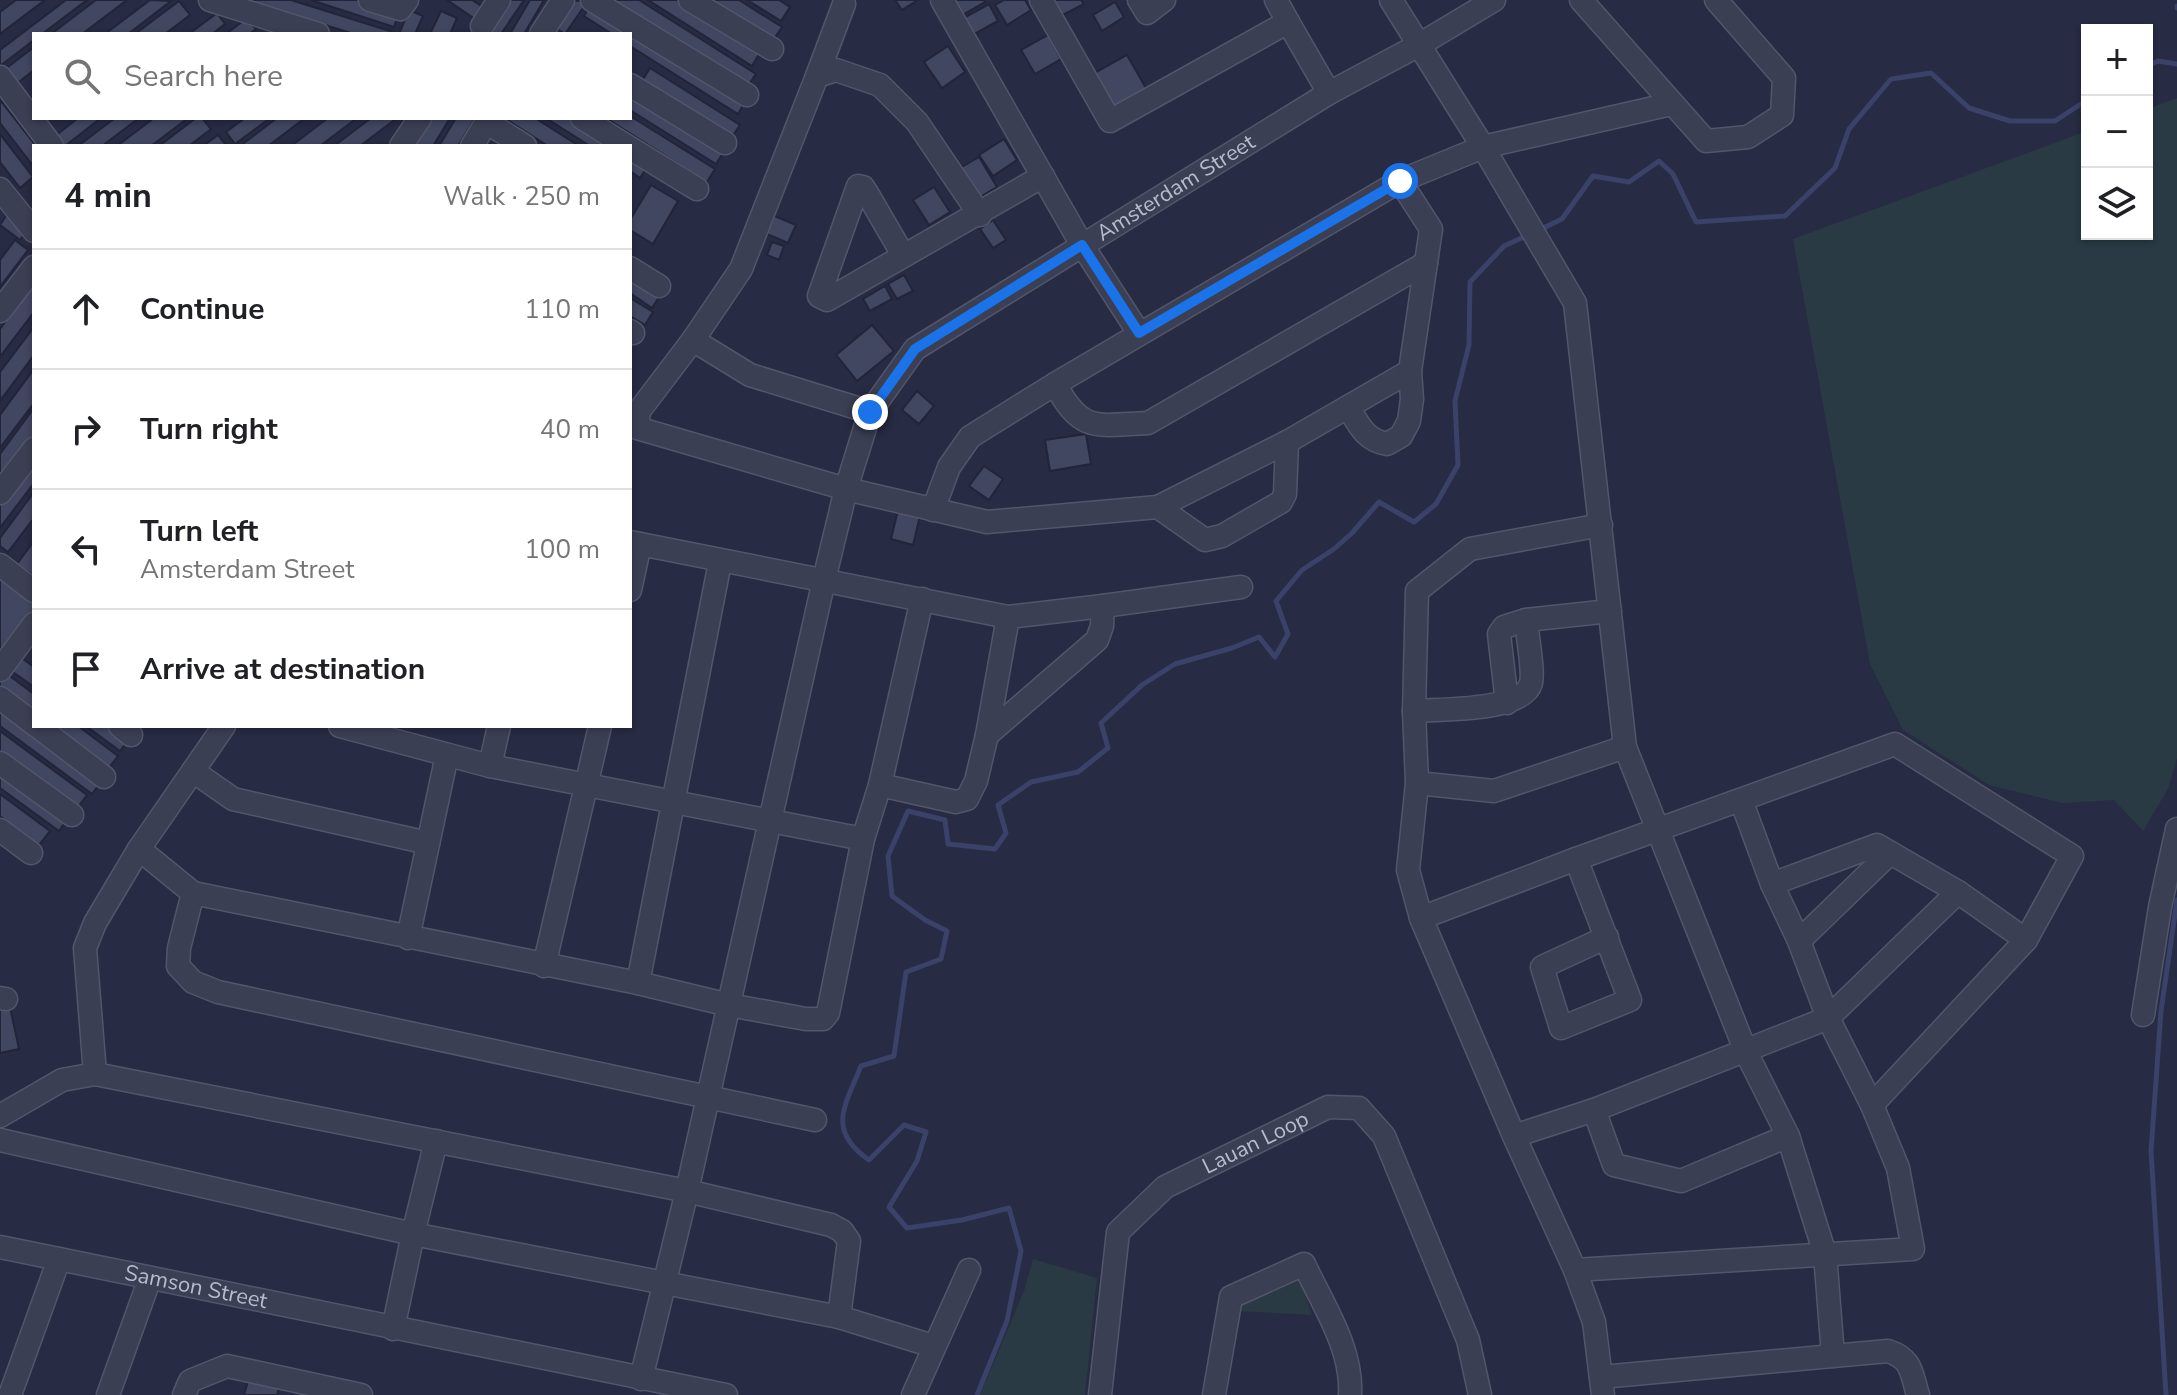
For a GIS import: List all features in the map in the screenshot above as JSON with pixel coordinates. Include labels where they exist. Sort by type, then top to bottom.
[{"type":"street","points":[[210,0],[312,32]]},
{"type":"street","points":[[370,0],[400,9],[407,0]]},
{"type":"street","points":[[544,32],[563,0]]},
{"type":"street","points":[[592,0],[747,95]]},
{"type":"street","points":[[690,0],[772,49]]},
{"type":"street","points":[[942,0],[1082,245],[1139,333]]},
{"type":"street","points":[[1041,0],[1110,121],[1288,22]]},
{"type":"street","points":[[1139,0],[1147,13],[1164,0]]},
{"type":"street","points":[[1276,0],[1329,93]]},
{"type":"street","points":[[1391,0],[1575,303],[1625,747],[1746,1052],[1788,1136],[1825,1254],[1833,1356]]},
{"type":"street","name":"Amsterdam Street","points":[[641,1379],[687,1191],[824,580],[846,489],[870,412],[915,349],[1329,93],[1494,0]]},
{"type":"street","points":[[1581,0],[1706,141],[1748,137],[1782,115],[1784,78],[1716,0]]},
{"type":"street","points":[[844,4],[741,269],[693,340],[639,411],[637,428],[846,489],[987,522],[1158,507],[1287,442],[1410,371]]},
{"type":"street","points":[[817,76],[836,70],[880,85],[917,122],[980,215]]},
{"type":"street","points":[[0,77],[32,119]]},
{"type":"street","points":[[632,86],[725,143]]},
{"type":"street","points":[[933,510],[949,467],[970,437],[1139,333],[1400,181],[1483,147],[1671,104]]},
{"type":"street","points":[[32,120],[50,144]]},
{"type":"street","points":[[402,144],[419,120]]},
{"type":"street","points":[[473,144],[488,120],[522,144]]},
{"type":"street","points":[[585,120],[624,144]]},
{"type":"street","points":[[632,149],[697,189]]},
{"type":"street","points":[[903,255],[867,193],[858,186],[819,296],[827,300],[903,255],[980,215],[1043,176]]},
{"type":"street","points":[[1348,407],[1364,434],[1374,441],[1387,444],[1401,436],[1409,421],[1412,399],[1410,371],[1431,229],[1400,181]]},
{"type":"street","points":[[0,189],[32,229]]},
{"type":"street","points":[[1055,384],[1065,403],[1079,419],[1101,425],[1148,423],[1426,263]]},
{"type":"street","points":[[632,269],[659,286]]},
{"type":"street","points":[[0,311],[32,270]]},
{"type":"street","points":[[693,340],[750,375],[870,412]]},
{"type":"street","points":[[1158,507],[1205,540],[1222,536],[1281,502],[1285,494],[1287,442]]},
{"type":"street","points":[[0,493],[32,452]]},
{"type":"street","points":[[1601,525],[1470,549],[1417,591],[1414,711],[1417,783],[1408,870],[1421,918],[1575,1270],[1594,1322],[1602,1386],[1888,1351],[1902,1356],[1909,1363],[1918,1395]]},
{"type":"street","points":[[632,571],[635,543],[1008,617],[1241,587]]},
{"type":"street","points":[[638,983],[720,562]]},
{"type":"street","points":[[0,565],[32,589]]},
{"type":"street","points":[[139,849],[193,893],[638,983],[729,1005],[806,1019],[823,1019],[828,1013],[863,839],[880,785],[922,599]]},
{"type":"street","points":[[987,735],[1097,640],[1102,626],[1103,606]]},
{"type":"street","points":[[1414,711],[1507,703],[1499,634],[1504,627],[1526,620],[1610,611]]},
{"type":"street","points":[[880,785],[956,802],[967,799],[976,781],[987,735],[1008,617]]},
{"type":"street","points":[[0,670],[25,656],[32,631]]},
{"type":"street","points":[[0,698],[32,723]]},
{"type":"street","points":[[39,728],[104,777]]},
{"type":"street","points":[[95,1074],[85,948],[95,923],[139,849],[223,728]]},
{"type":"street","points":[[347,728],[490,766],[863,839]]},
{"type":"street","points":[[490,766],[499,728]]},
{"type":"street","points":[[544,966],[600,728]]},
{"type":"street","points":[[1421,918],[1895,744],[2072,856],[2026,940],[1872,1105]]},
{"type":"street","points":[[1417,783],[1494,791],[1625,747]]},
{"type":"street","points":[[408,938],[447,755]]},
{"type":"street","points":[[0,763],[72,815]]},
{"type":"street","points":[[193,771],[233,799],[428,843]]},
{"type":"street","points":[[1575,1270],[1913,1249],[1898,1168],[1872,1105],[1828,1018],[1741,800]]},
{"type":"street","points":[[2143,1015],[2160,907],[2177,829]]},
{"type":"street","points":[[0,830],[31,853]]},
{"type":"street","points":[[1772,884],[1877,845],[1958,892],[2026,940]]},
{"type":"street","points":[[1799,941],[1890,853]]},
{"type":"street","points":[[1576,859],[1607,937]]},
{"type":"street","points":[[1514,1136],[1594,1110],[1828,1018],[1958,892]]},
{"type":"street","points":[[193,893],[179,948],[178,966],[193,982],[218,992],[815,1120]]},
{"type":"street","points":[[0,1116],[62,1080],[95,1074],[687,1191],[831,1225],[842,1231],[849,1241],[839,1317]]},
{"type":"street","name":"Lauan Loop","points":[[1100,1395],[1118,1232],[1165,1187],[1328,1107],[1359,1108],[1384,1136],[1468,1340],[1480,1395]]},
{"type":"street","points":[[1594,1110],[1614,1165],[1681,1181],[1788,1136]]},
{"type":"street","points":[[0,1140],[413,1234],[839,1317],[933,1346]]},
{"type":"street","points":[[393,1329],[436,1141]]},
{"type":"street","name":"Samson Street","points":[[0,1247],[726,1395]]},
{"type":"street","points":[[10,1395],[59,1259]]},
{"type":"street","points":[[1214,1395],[1231,1297],[1304,1264],[1342,1345],[1351,1374],[1350,1395]]},
{"type":"street","points":[[913,1395],[969,1270]]},
{"type":"street","points":[[108,1395],[150,1278]]},
{"type":"street","points":[[184,1395],[190,1381],[227,1366],[361,1395]]},
{"type":"shaded area","points":[[2177,98],[2177,758],[2168,789],[2143,831],[2114,800],[2062,803],[1989,785],[1903,730],[1870,664],[1793,239],[2081,133],[2081,240],[2153,240],[2153,107]]},
{"type":"shaded area","points":[[1033,1259],[1097,1278],[1085,1395],[980,1395],[1024,1291]]},
{"type":"shaded area","points":[[1300,1278],[1312,1315],[1238,1311],[1239,1300]]},
{"type":"building","points":[[16,0],[45,0],[0,34],[0,12]]},
{"type":"building","points":[[66,0],[87,0],[45,32],[32,32],[32,42],[0,66],[0,50]]},
{"type":"building","points":[[96,0],[127,0],[85,32],[54,32]]},
{"type":"building","points":[[150,0],[171,1],[131,32],[108,32]]},
{"type":"building","points":[[244,0],[291,0],[393,32],[348,32]]},
{"type":"building","points":[[311,0],[363,0],[399,12],[394,27]]},
{"type":"building","points":[[447,0],[472,0],[486,9],[478,21]]},
{"type":"building","points":[[501,0],[524,0],[502,32],[487,32]]},
{"type":"building","points":[[530,0],[544,0],[525,32],[511,32]]},
{"type":"building","points":[[570,0],[587,2],[566,32],[553,26]]},
{"type":"building","points":[[610,0],[639,0],[756,74],[747,87]]},
{"type":"building","points":[[648,0],[680,0],[761,51],[752,66]]},
{"type":"building","points":[[707,0],[739,0],[782,27],[772,42]]},
{"type":"building","points":[[747,0],[779,0],[790,7],[781,21]]},
{"type":"building","points":[[895,0],[918,0],[902,10]]},
{"type":"building","points":[[946,0],[984,0],[985,2],[957,18]]},
{"type":"building","points":[[1004,0],[1025,0],[1031,10],[1007,25],[995,5]]},
{"type":"building","points":[[1045,0],[1081,0],[1084,4],[1055,19]]},
{"type":"building","points":[[179,1],[190,15],[168,32],[138,32]]},
{"type":"building","points":[[1115,2],[1124,17],[1102,31],[1093,15]]},
{"type":"building","points":[[591,4],[745,102],[738,114],[632,47],[632,32],[609,32],[584,16]]},
{"type":"building","points":[[989,4],[998,21],[969,37],[960,20]]},
{"type":"building","points":[[409,10],[423,16],[416,32],[400,32]]},
{"type":"building","points":[[441,11],[457,18],[451,32],[431,32]]},
{"type":"building","points":[[217,13],[225,24],[215,32],[192,32]]},
{"type":"building","points":[[247,18],[256,29],[252,32],[229,32]]},
{"type":"building","points":[[1048,35],[1061,59],[1035,74],[1021,50]]},
{"type":"building","points":[[948,46],[965,72],[942,88],[924,62]]},
{"type":"building","points":[[32,49],[32,72],[15,85],[4,70]]},
{"type":"building","points":[[1127,55],[1147,90],[1113,110],[1093,74]]},
{"type":"building","points":[[650,68],[740,125],[732,137],[642,81]]},
{"type":"building","points":[[632,91],[725,150],[716,164],[632,111]]},
{"type":"building","points":[[0,100],[34,144],[32,144],[32,164],[0,123]]},
{"type":"building","points":[[632,117],[715,169],[707,182],[609,120],[632,120]]},
{"type":"building","points":[[75,120],[98,120],[68,144],[59,144],[54,137]]},
{"type":"building","points":[[112,120],[136,120],[105,144],[81,144]]},
{"type":"building","points":[[151,120],[185,120],[154,144],[120,144]]},
{"type":"building","points":[[193,120],[204,120],[211,129],[192,144],[162,144]]},
{"type":"building","points":[[242,120],[267,120],[235,144],[226,132]]},
{"type":"building","points":[[274,120],[302,120],[271,144],[243,144]]},
{"type":"building","points":[[325,120],[354,120],[323,144],[294,144]]},
{"type":"building","points":[[368,120],[394,120],[363,144],[337,144]]},
{"type":"building","points":[[428,120],[449,120],[434,144],[413,144]]},
{"type":"building","points":[[455,120],[474,120],[459,144],[440,144]]},
{"type":"building","points":[[507,120],[538,120],[576,144],[545,144]]},
{"type":"building","points":[[549,120],[579,120],[617,144],[587,144]]},
{"type":"building","points":[[0,134],[32,178],[20,188],[0,162]]},
{"type":"building","points":[[218,135],[225,144],[206,144]]},
{"type":"building","points":[[1004,139],[1017,160],[993,176],[979,155]]},
{"type":"building","points":[[632,153],[649,164],[640,178],[632,172]]},
{"type":"building","points":[[979,157],[997,187],[973,201],[955,171]]},
{"type":"building","points":[[651,185],[678,201],[653,244],[632,231],[632,217]]},
{"type":"building","points":[[934,187],[950,212],[929,225],[913,200]]},
{"type":"building","points":[[9,211],[29,227],[20,240],[0,225]]},
{"type":"building","points":[[765,212],[796,225],[788,243],[758,230]]},
{"type":"building","points":[[993,220],[1006,240],[993,248],[980,229]]},
{"type":"building","points":[[15,240],[28,250],[0,287],[0,260]]},
{"type":"building","points":[[772,242],[784,246],[779,260],[767,255]]},
{"type":"building","points":[[632,275],[661,294],[652,308],[632,294]]},
{"type":"building","points":[[904,275],[913,291],[897,299],[888,284]]},
{"type":"building","points":[[885,286],[892,299],[870,311],[863,299]]},
{"type":"building","points":[[32,287],[32,315],[0,357],[0,329]]},
{"type":"building","points":[[632,299],[653,312],[645,325],[632,317]]},
{"type":"building","points":[[872,325],[894,351],[857,381],[836,355]]},
{"type":"building","points":[[32,330],[32,358],[0,401],[0,372]]},
{"type":"building","points":[[32,372],[32,406],[0,448],[0,415]]},
{"type":"building","points":[[917,391],[934,406],[919,424],[902,410]]},
{"type":"building","points":[[32,411],[32,444],[0,486],[0,454]]},
{"type":"building","points":[[1086,434],[1091,464],[1050,471],[1045,440]]},
{"type":"building","points":[[32,455],[32,486],[0,528],[0,497]]},
{"type":"building","points":[[984,466],[1003,479],[989,500],[969,486]]},
{"type":"building","points":[[32,495],[32,521],[8,552],[0,546],[0,538]]},
{"type":"building","points":[[898,510],[920,516],[913,545],[891,539]]},
{"type":"building","points":[[32,544],[32,574],[17,564]]},
{"type":"building","points":[[0,571],[32,595],[32,614],[0,656]]},
{"type":"building","points":[[16,654],[32,666],[32,686],[6,667]]},
{"type":"building","points":[[3,671],[32,693],[32,713],[0,689],[0,674]]},
{"type":"building","points":[[0,702],[103,779],[92,794],[0,726]]},
{"type":"building","points":[[53,728],[81,728],[118,756],[108,769]]},
{"type":"building","points":[[89,728],[117,728],[130,738],[120,751]]},
{"type":"building","points":[[0,731],[87,795],[75,811],[0,755]]},
{"type":"building","points":[[0,768],[68,818],[59,831],[0,788]]},
{"type":"building","points":[[0,794],[50,831],[39,845],[0,816]]},
{"type":"building","points":[[10,1007],[19,1049],[0,1053],[0,1009]]},
{"type":"building","points":[[248,1381],[279,1388],[277,1395],[244,1395]]},
{"type":"waterway","points":[[2153,63],[2158,61],[2177,64]]},
{"type":"waterway","points":[[1537,231],[1562,219],[1593,176],[1629,182],[1659,161],[1673,174],[1696,222],[1785,216],[1835,168],[1849,129],[1891,79],[1931,73],[1969,108],[2010,121],[2055,121],[2081,104]]},
{"type":"waterway","points":[[977,1395],[1007,1321],[1021,1251],[1009,1208],[962,1220],[907,1228],[889,1207],[917,1161],[926,1132],[904,1125],[869,1160],[847,1138],[843,1128],[845,1105],[861,1066],[894,1056],[906,972],[941,959],[947,931],[925,920],[892,896],[888,856],[908,811],[945,820],[948,844],[995,849],[1006,833],[998,805],[1031,782],[1078,772],[1108,748],[1101,723],[1142,685],[1175,664],[1259,637],[1275,657],[1288,634],[1276,601],[1302,570],[1334,549],[1379,502],[1414,522],[1436,504],[1458,465],[1455,401],[1469,345],[1470,282],[1504,246],[1528,235]]},
{"type":"waterway","points":[[2166,1395],[2151,1151],[2161,1011],[2177,900]]},
{"type":"route","points":[[870,412],[915,349],[1082,245],[1139,333],[1400,181]]}]
